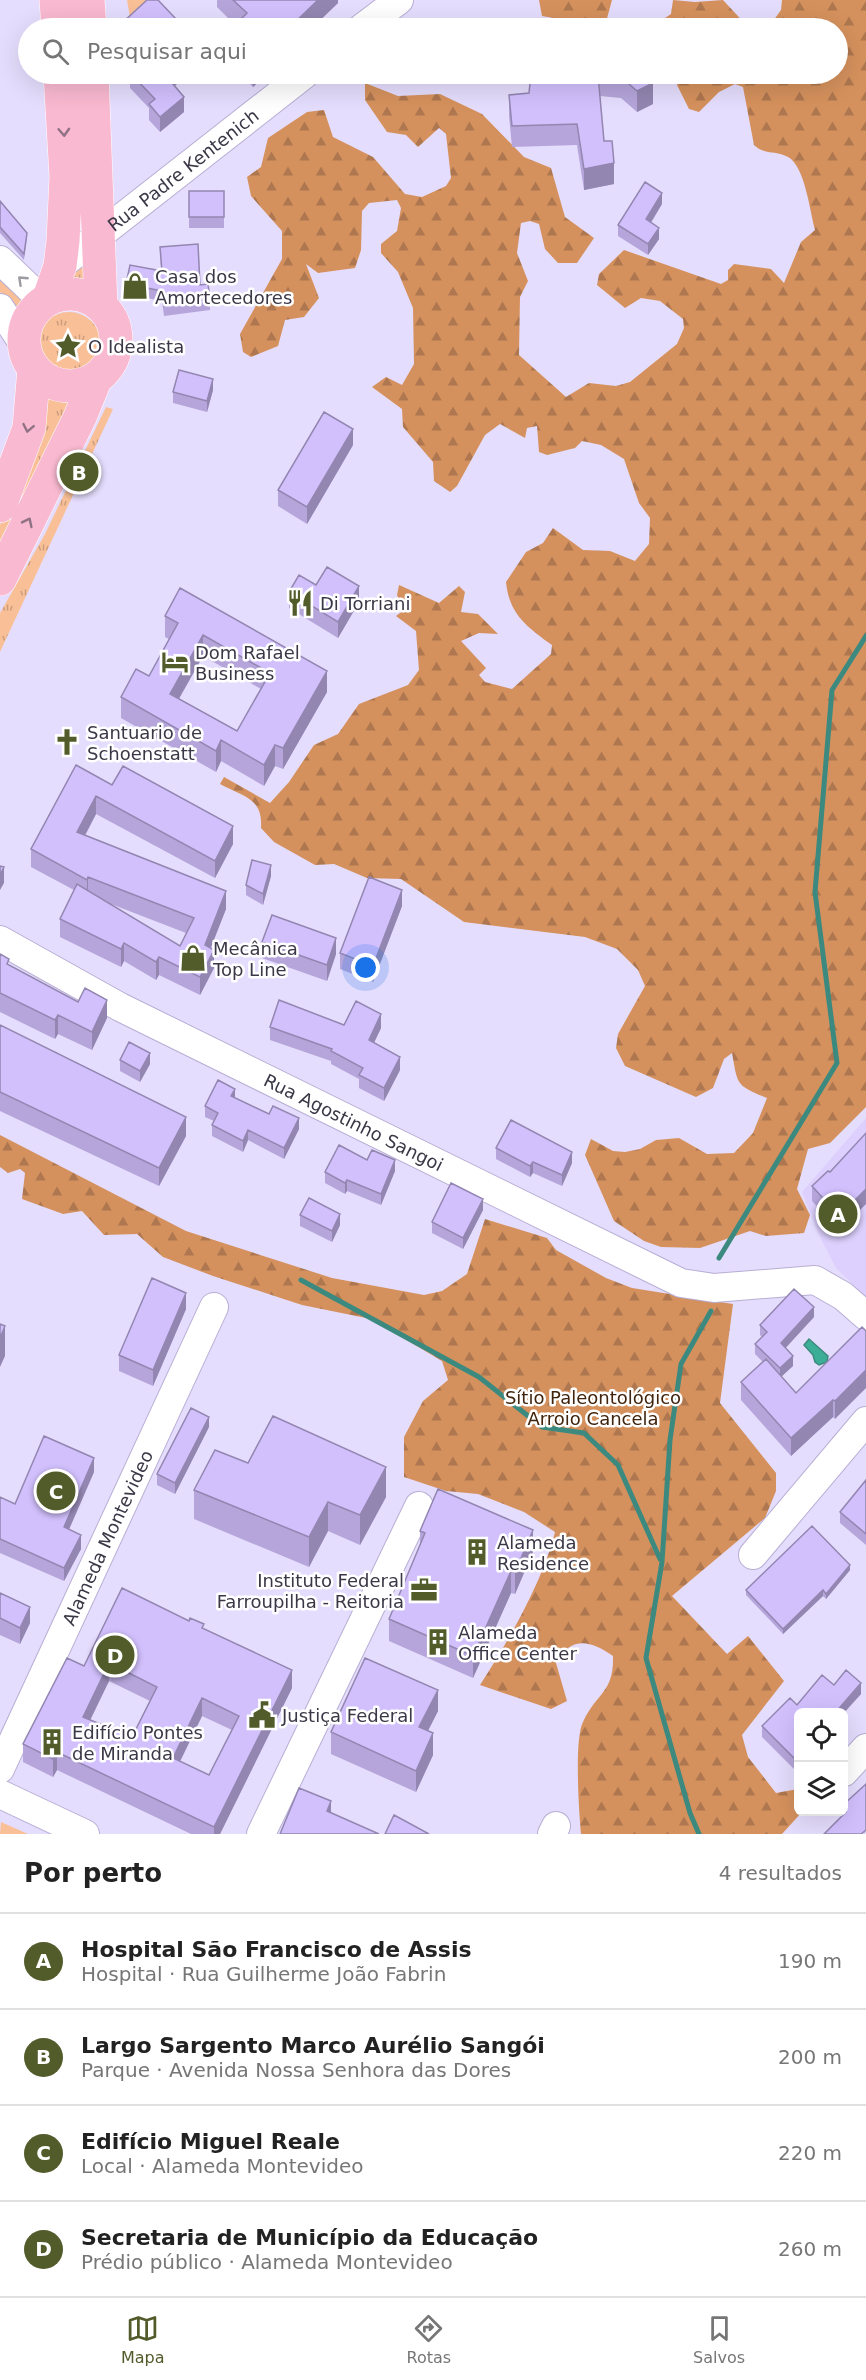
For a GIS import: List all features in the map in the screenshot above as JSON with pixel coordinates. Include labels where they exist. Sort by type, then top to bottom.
[{"type":"main road","points":[[57,0],[58,18]]},
{"type":"main road","points":[[88,0],[89,18]]},
{"type":"main road","points":[[0,506],[28,428],[27,324],[46,299],[60,267],[66,177],[61,84]]},
{"type":"main road","points":[[92,84],[101,306]]},
{"type":"main road","points":[[29,357],[47,381],[63,387],[79,387],[95,380],[110,365],[117,345],[114,323],[101,306],[88,297],[73,294],[46,299]]},
{"type":"main road","points":[[0,579],[80,417],[95,380]]},
{"type":"street","points":[[375,18],[398,0]]},
{"type":"street","name":"Rua Padre Kentenich","points":[[60,267],[292,84]]},
{"type":"street","points":[[0,260],[46,299]]},
{"type":"street","points":[[0,308],[29,357]]},
{"type":"street","name":"Rua Agostinho Sangoi","points":[[0,940],[120,1007],[681,1283],[714,1288],[815,1280],[843,1296],[866,1316]]},
{"type":"street","name":"Alameda Montevideo","points":[[0,1769],[214,1307]]},
{"type":"street","points":[[753,1555],[866,1421]]},
{"type":"street","points":[[261,1834],[419,1506]]},
{"type":"street","points":[[848,1767],[866,1748]]},
{"type":"street","points":[[0,1794],[85,1834]]},
{"type":"shaded area","points":[[866,1118],[866,1297],[836,1268],[819,1235],[802,1192]]},
{"type":"shaded area","points":[[809,1339],[828,1356],[827,1362],[819,1365],[815,1362],[813,1355],[804,1345]]},
{"type":"green space","points":[[127,0],[154,0],[136,18],[130,18]]},
{"type":"green space","points":[[539,0],[612,0],[607,18],[542,16]]},
{"type":"green space","points":[[673,0],[695,2],[723,0],[740,18],[665,18],[671,14]]},
{"type":"green space","points":[[782,0],[866,0],[866,1107],[830,1143],[808,1149],[797,1189],[810,1215],[804,1233],[766,1236],[750,1231],[700,1248],[661,1247],[644,1241],[614,1221],[585,1155],[591,1139],[613,1151],[625,1152],[640,1149],[656,1140],[679,1138],[707,1154],[734,1153],[753,1133],[767,1098],[740,1083],[732,1053],[724,1059],[713,1088],[696,1097],[625,1066],[616,1048],[618,1034],[645,986],[638,970],[617,949],[585,937],[464,922],[401,879],[367,878],[334,864],[315,865],[274,842],[261,828],[259,810],[255,804],[220,784],[224,777],[270,803],[289,782],[314,745],[338,734],[359,704],[408,685],[419,670],[416,631],[396,616],[404,610],[397,595],[399,585],[439,603],[459,586],[465,592],[461,612],[478,614],[498,634],[479,633],[461,641],[486,668],[479,675],[485,682],[512,689],[551,654],[552,645],[521,619],[508,593],[506,582],[526,552],[543,543],[553,528],[583,550],[610,551],[635,561],[649,544],[650,518],[639,503],[624,459],[601,445],[582,441],[575,448],[547,455],[539,452],[537,426],[527,428],[525,438],[500,424],[485,435],[457,486],[450,492],[434,481],[433,462],[403,427],[402,409],[372,387],[386,377],[402,385],[414,364],[413,308],[398,272],[381,253],[381,244],[397,231],[401,208],[397,200],[369,203],[362,211],[361,250],[355,268],[318,273],[306,264],[319,298],[304,317],[285,320],[278,346],[251,357],[243,352],[240,334],[282,259],[282,231],[251,196],[247,177],[261,167],[268,138],[307,112],[324,110],[333,137],[373,157],[405,194],[422,197],[446,186],[451,178],[446,134],[439,128],[418,147],[406,135],[387,132],[365,100],[365,84],[398,96],[440,94],[482,114],[524,157],[551,168],[565,217],[594,238],[577,263],[558,263],[545,249],[539,224],[530,221],[521,223],[517,253],[528,281],[520,297],[519,355],[566,397],[589,383],[616,386],[630,382],[677,344],[684,328],[683,319],[660,301],[641,298],[625,308],[597,285],[599,274],[624,250],[721,284],[728,280],[728,270],[734,264],[771,269],[784,283],[801,242],[815,230],[799,170],[788,157],[762,150],[754,145],[743,87],[735,84],[848,84],[848,18],[775,18],[781,10]]},
{"type":"green space","points":[[735,84],[719,92],[699,112],[689,109],[677,85]]},
{"type":"green space","points":[[87,249],[87,290],[63,278]]},
{"type":"green space","points":[[0,274],[24,297],[18,309],[0,292]]},
{"type":"green space","points":[[63,312],[75,312],[92,321],[99,332],[101,344],[99,356],[92,367],[75,376],[63,376],[51,371],[42,362],[37,350],[37,338],[42,326],[51,317]]},
{"type":"green space","points":[[45,396],[57,401],[77,400],[0,557],[0,525],[18,488]]},
{"type":"green space","points":[[106,407],[113,409],[0,652],[0,613],[45,534]]},
{"type":"green space","name":"Sítio Paleontológico Arroio Cancela","points":[[0,1135],[186,1231],[332,1278],[424,1295],[442,1291],[467,1274],[485,1219],[547,1238],[556,1250],[606,1278],[632,1288],[733,1304],[720,1403],[776,1473],[776,1491],[765,1518],[672,1596],[727,1654],[748,1636],[784,1681],[742,1735],[748,1757],[776,1793],[794,1790],[794,1816],[798,1816],[782,1834],[581,1834],[578,1776],[580,1731],[588,1712],[608,1685],[613,1668],[613,1656],[589,1644],[582,1643],[568,1648],[556,1663],[567,1701],[551,1709],[480,1685],[513,1631],[533,1591],[555,1532],[524,1512],[478,1494],[446,1491],[404,1477],[404,1437],[423,1401],[448,1380],[442,1361],[371,1319],[302,1305],[213,1276],[163,1257],[137,1234],[104,1235],[82,1211],[63,1214],[22,1199],[25,1173],[20,1169],[8,1173],[0,1167]]},
{"type":"green space","points":[[1,1822],[28,1834],[0,1834]]},
{"type":"building","points":[[147,0],[158,0],[175,18],[128,18]]},
{"type":"building","points":[[233,0],[318,0],[299,18],[242,18],[247,13]]},
{"type":"building","points":[[141,84],[173,84],[184,97],[160,117],[149,104],[155,99]]},
{"type":"building","points":[[530,84],[599,84],[604,141],[612,141],[614,163],[584,169],[577,124],[512,126],[509,95],[529,93]]},
{"type":"building","points":[[629,84],[651,84],[637,91]]},
{"type":"building","points":[[645,182],[662,193],[646,219],[659,228],[648,244],[618,225]]},
{"type":"building","points":[[189,191],[224,191],[224,217],[189,217]]},
{"type":"building","points":[[0,201],[27,233],[24,254],[0,227]]},
{"type":"building","points":[[198,244],[200,285],[208,284],[210,299],[164,306],[162,291],[126,284],[130,265],[162,271],[160,247]]},
{"type":"building","points":[[179,370],[213,379],[207,401],[173,392]]},
{"type":"building","points":[[324,412],[353,429],[307,507],[278,490]]},
{"type":"building","points":[[327,567],[359,586],[338,622],[289,592],[299,575],[316,585]]},
{"type":"building","points":[[180,588],[327,671],[283,748],[275,745],[264,765],[221,740],[216,751],[121,697],[136,669],[149,676],[178,623],[165,616]],"holes":[[[203,635],[270,673],[237,731],[170,694]]]},
{"type":"building","points":[[76,765],[112,785],[123,766],[233,826],[215,861],[96,796],[77,832],[226,891],[205,945],[214,950],[200,977],[159,957],[156,962],[124,943],[121,949],[60,919],[77,884],[180,946],[194,918],[88,877],[87,880],[31,849]]},
{"type":"building","points":[[252,860],[271,865],[263,894],[246,885]]},
{"type":"building","points":[[369,877],[402,890],[373,966],[340,953]]},
{"type":"building","points":[[272,915],[336,938],[327,965],[262,942]]},
{"type":"building","points":[[0,954],[9,959],[7,964],[78,1002],[85,988],[107,1000],[92,1032],[58,1015],[55,1020],[0,993]]},
{"type":"building","points":[[279,1000],[344,1025],[356,1001],[381,1014],[369,1040],[400,1057],[384,1088],[359,1075],[363,1068],[331,1051],[332,1049],[270,1027]]},
{"type":"building","points":[[0,1025],[186,1117],[159,1168],[0,1092]]},
{"type":"building","points":[[129,1042],[150,1053],[140,1071],[120,1060]]},
{"type":"building","points":[[218,1080],[235,1089],[231,1096],[269,1114],[273,1106],[299,1118],[284,1148],[248,1130],[243,1141],[212,1125],[218,1113],[205,1106]]},
{"type":"building","points":[[511,1120],[572,1152],[562,1175],[533,1162],[530,1166],[496,1148]]},
{"type":"building","points":[[866,1133],[866,1189],[839,1216],[812,1186],[828,1171],[830,1172]]},
{"type":"building","points":[[339,1145],[367,1160],[372,1150],[395,1160],[381,1194],[347,1180],[345,1183],[325,1172]]},
{"type":"building","points":[[451,1183],[483,1199],[463,1238],[432,1222]]},
{"type":"building","points":[[309,1198],[340,1214],[332,1231],[300,1215]]},
{"type":"building","points":[[152,1278],[186,1293],[153,1370],[119,1355]]},
{"type":"building","points":[[794,1289],[814,1307],[781,1343],[793,1356],[780,1368],[755,1344],[767,1332],[760,1325]]},
{"type":"building","points":[[0,1324],[5,1326],[0,1338]]},
{"type":"building","points":[[862,1327],[866,1331],[866,1370],[835,1401],[833,1400],[791,1438],[741,1382],[766,1359],[796,1393]]},
{"type":"building","points":[[191,1408],[209,1417],[175,1483],[157,1474]]},
{"type":"building","points":[[273,1416],[386,1467],[360,1515],[328,1502],[309,1537],[194,1490],[215,1450],[248,1463]]},
{"type":"building","points":[[44,1436],[94,1458],[64,1527],[81,1535],[64,1568],[0,1539],[0,1497],[15,1504]]},
{"type":"building","points":[[866,1480],[866,1534],[840,1512]]},
{"type":"building","points":[[438,1489],[533,1530],[515,1572],[511,1571],[473,1656],[389,1619],[425,1533],[420,1531]]},
{"type":"building","points":[[812,1526],[850,1565],[826,1594],[823,1590],[783,1629],[746,1590]]},
{"type":"building","points":[[122,1588],[189,1621],[190,1618],[204,1624],[202,1628],[292,1670],[214,1827],[57,1752],[53,1759],[23,1744],[67,1658],[84,1666]],"holes":[[[109,1663],[157,1687],[132,1737],[83,1717]],[[202,1698],[239,1716],[209,1775],[173,1758]]]},
{"type":"building","points":[[0,1593],[30,1607],[20,1628],[0,1618]]},
{"type":"building","points":[[365,1658],[438,1690],[419,1727],[433,1733],[416,1771],[331,1732]]},
{"type":"building","points":[[846,1670],[861,1683],[839,1708],[794,1708],[794,1758],[762,1726],[790,1698],[797,1705],[822,1675],[834,1685]]},
{"type":"building","points":[[866,1784],[866,1830],[861,1834],[824,1834],[842,1816],[848,1816],[848,1800]]},
{"type":"building","points":[[299,1788],[331,1801],[327,1811],[379,1834],[280,1834]]},
{"type":"building","points":[[394,1815],[429,1834],[385,1834]]},
{"type":"waterway","points":[[719,1258],[837,1063],[815,892],[832,690],[866,636]]},
{"type":"waterway","points":[[301,1280],[479,1377],[542,1427],[584,1433],[618,1465],[660,1559]]},
{"type":"waterway","points":[[699,1834],[690,1813],[646,1658],[662,1562],[670,1440],[681,1364],[711,1311]]},
{"type":"place","name":"Casa dos Amortecedores","points":[[135,286]]},
{"type":"place","name":"O Idealista","points":[[68,346]]},
{"type":"place","name":"Largo Sargento Marco Aurélio Sangói","points":[[79,472]]},
{"type":"place","name":"Di Torriani","points":[[300,603]]},
{"type":"place","name":"Dom Rafael Business","points":[[175,662]]},
{"type":"place","name":"Santuario de Schoenstatt","points":[[67,742]]},
{"type":"place","name":"Mecânica Top Line","points":[[193,958]]},
{"type":"place","name":"Hospital São Francisco de Assis","points":[[838,1214]]},
{"type":"place","name":"Edifício Miguel Reale","points":[[56,1491]]},
{"type":"place","name":"Alameda Residence","points":[[477,1552]]},
{"type":"place","name":"Instituto Federal Farroupilha - Reitoria","points":[[424,1590]]},
{"type":"place","name":"Alameda Office Center","points":[[438,1642]]},
{"type":"place","name":"Secretaria de Município da Educação","points":[[115,1655]]},
{"type":"place","name":"Justiça Federal","points":[[262,1715]]},
{"type":"place","name":"Edifício Pontes de Miranda","points":[[52,1742]]}]
